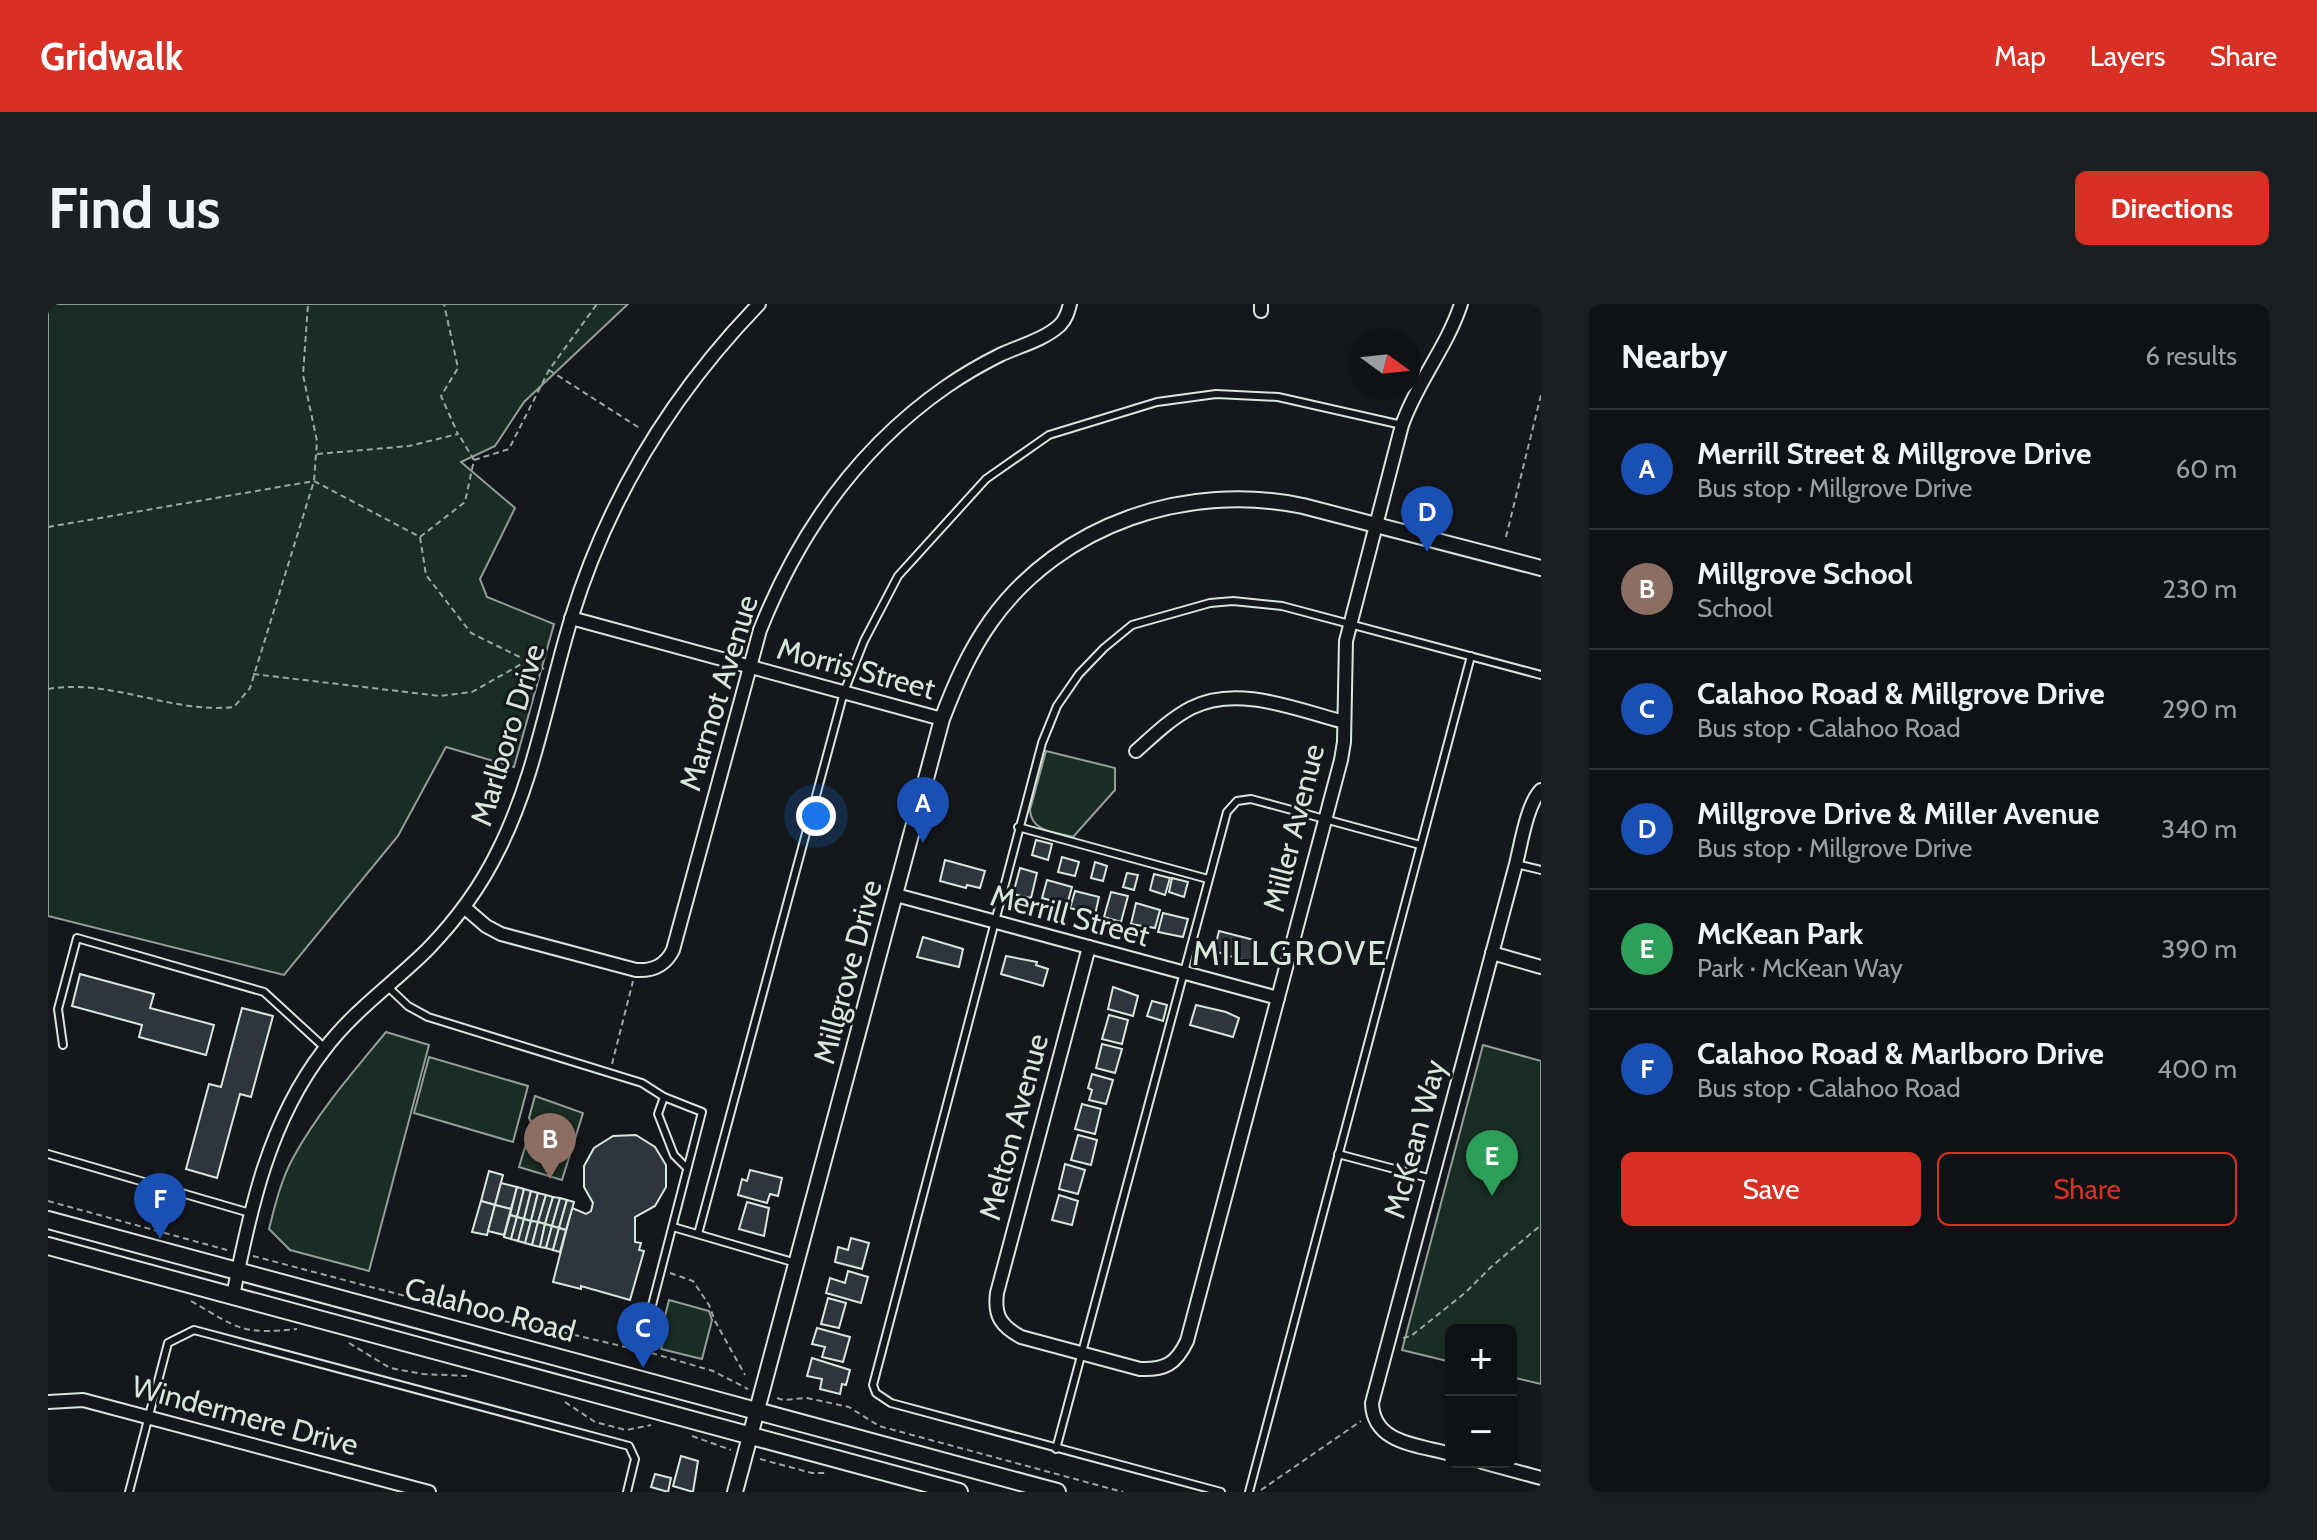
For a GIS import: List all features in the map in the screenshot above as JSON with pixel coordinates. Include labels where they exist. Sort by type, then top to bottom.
[{"type":"main road","name":"Calahoo Road","points":[[48,1220],[1057,1492]]},
{"type":"main road","name":"Calahoo Road","points":[[48,1246],[959,1492]]},
{"type":"street","name":"Marlboro Drive","points":[[233,1296],[250,1213],[272,1142],[300,1083],[325,1048],[354,1016],[426,950],[482,882],[513,820],[571,618],[599,537],[653,435],[687,385],[759,304]]},
{"type":"street","name":"Marmot Avenue","points":[[464,907],[501,934],[636,970],[648,970],[668,960],[749,667],[777,589],[807,534],[848,477],[912,413],[948,386],[1000,355],[1049,333],[1066,318],[1070,304]]},
{"type":"street","name":"Miller Avenue","points":[[1081,1353],[1140,1369],[1155,1369],[1170,1366],[1187,1341],[1341,760],[1346,641],[1402,425],[1461,304]]},
{"type":"street","name":"Millgrove Drive","points":[[735,1492],[942,719],[977,642],[1014,593],[1073,545],[1111,524],[1167,506],[1226,498],[1284,502],[1541,568]]},
{"type":"street","name":"Morris Street","points":[[571,618],[942,719]]},
{"type":"street","points":[[1136,751],[1173,719],[1191,708],[1221,699],[1254,700],[1344,722]]},
{"type":"street","name":"McKean Way","points":[[1372,1414],[1372,1403],[1531,808],[1541,790]]},
{"type":"street","name":"Merrill Street","points":[[896,895],[1278,998]]},
{"type":"street","name":"Melton Avenue","points":[[1081,1353],[1021,1337],[1008,1330],[999,1320],[995,1308],[1089,947]]},
{"type":"street","points":[[1492,953],[1541,967]]},
{"type":"street","name":"Windermere Drive","points":[[48,1402],[83,1400],[429,1492]]},
{"type":"street","points":[[1372,1414],[1375,1423],[1388,1436],[1445,1452]]},
{"type":"street","points":[[1504,1468],[1541,1478]]},
{"type":"lane","points":[[698,1234],[844,692],[864,641],[898,576],[986,479],[1049,435],[1157,402],[1216,394],[1278,397],[1402,425]]},
{"type":"lane","points":[[1221,1492],[891,1403],[876,1393],[873,1385],[1042,743],[1057,706],[1079,674],[1132,625],[1185,608],[1233,601],[1282,606],[1350,622],[1541,675]]},
{"type":"lane","points":[[1249,1492],[1471,656]]},
{"type":"lane","points":[[1056,1449],[1227,812],[1237,801],[1251,799],[1420,845]]},
{"type":"lane","points":[[1018,827],[1208,879]]},
{"type":"lane","points":[[1516,864],[1541,870]]},
{"type":"lane","points":[[63,1045],[58,1009],[77,938],[264,992],[325,1048]]},
{"type":"lane","points":[[387,986],[408,1006],[428,1017],[642,1083],[664,1097],[702,1112],[650,1313]]},
{"type":"lane","points":[[664,1097],[658,1114],[674,1155],[687,1168]]},
{"type":"lane","points":[[48,1154],[250,1213]]},
{"type":"lane","points":[[1338,1154],[1432,1179]]},
{"type":"lane","points":[[673,1227],[797,1264]]},
{"type":"lane","points":[[129,1492],[168,1343],[194,1330],[629,1446],[635,1459],[627,1492]]},
{"type":"path","points":[[48,689],[81,687],[199,709],[234,707],[250,688],[314,481],[316,427],[306,397],[303,375],[308,304]]},
{"type":"path","points":[[420,537],[465,502],[474,460],[441,396],[458,368],[444,304]]},
{"type":"path","points":[[474,460],[509,449],[549,370],[597,304]]},
{"type":"path","points":[[549,370],[641,429]]},
{"type":"path","points":[[1506,537],[1541,395]]},
{"type":"path","points":[[317,454],[409,446],[458,434]]},
{"type":"path","points":[[48,527],[314,481],[420,537]]},
{"type":"path","points":[[420,537],[426,575],[471,633],[546,670]]},
{"type":"path","points":[[253,674],[440,696],[472,692],[526,661]]},
{"type":"path","points":[[612,1073],[633,980]]},
{"type":"path","points":[[48,1201],[493,1319],[655,1354],[713,1371],[742,1387]]},
{"type":"path","points":[[1389,1339],[1411,1336],[1541,1225]]},
{"type":"path","points":[[661,1271],[693,1281],[745,1375]]},
{"type":"path","points":[[187,1298],[235,1327],[268,1332],[300,1328]]},
{"type":"path","points":[[344,1340],[390,1368],[423,1374],[475,1376]]},
{"type":"path","points":[[783,1400],[800,1397],[849,1407],[879,1426],[1123,1492]]},
{"type":"path","points":[[561,1399],[595,1422],[626,1430],[653,1424],[659,1426]]},
{"type":"path","points":[[1257,1492],[1372,1414]]},
{"type":"path","points":[[687,1434],[725,1448]]},
{"type":"path","points":[[766,1462],[812,1473],[834,1473]]},
{"type":"green space","points":[[48,304],[628,304],[524,402],[495,446],[461,462],[515,508],[480,579],[487,597],[554,624],[514,767],[446,747],[398,836],[284,975],[48,916]]},
{"type":"green space","points":[[1046,751],[1115,768],[1115,790],[1073,837],[1046,830],[1031,817],[1030,810]]},
{"type":"green space","points":[[386,1032],[429,1045],[369,1271],[290,1250],[269,1229],[285,1175],[303,1141],[336,1093]]},
{"type":"green space","points":[[1483,1045],[1541,1061],[1541,1384],[1517,1378],[1517,1324],[1445,1324],[1445,1361],[1402,1350]]},
{"type":"green space","points":[[429,1057],[528,1086],[513,1142],[414,1113]]},
{"type":"green space","points":[[535,1096],[583,1113],[562,1180],[519,1167],[532,1124],[529,1118]]},
{"type":"green space","points":[[669,1300],[709,1311],[712,1320],[702,1359],[661,1349]]},
{"type":"building","points":[[1036,840],[1052,844],[1048,860],[1032,855]]},
{"type":"building","points":[[1062,857],[1079,862],[1075,876],[1058,872]]},
{"type":"building","points":[[945,860],[985,871],[980,888],[967,885],[966,888],[940,881]]},
{"type":"building","points":[[1095,862],[1107,866],[1103,881],[1091,878]]},
{"type":"building","points":[[1020,868],[1037,873],[1031,898],[1013,894]]},
{"type":"building","points":[[1127,873],[1138,875],[1134,890],[1123,887]]},
{"type":"building","points":[[1154,874],[1170,878],[1165,895],[1150,890]]},
{"type":"building","points":[[1172,878],[1188,882],[1184,897],[1169,892]]},
{"type":"building","points":[[1047,880],[1072,887],[1067,905],[1042,898]]},
{"type":"building","points":[[1075,891],[1099,897],[1095,915],[1070,908]]},
{"type":"building","points":[[1111,892],[1128,896],[1121,922],[1104,917]]},
{"type":"building","points":[[1136,903],[1160,910],[1155,928],[1131,924]]},
{"type":"building","points":[[1163,913],[1188,919],[1183,937],[1158,932]]},
{"type":"building","points":[[1219,931],[1258,941],[1252,963],[1214,951]]},
{"type":"building","points":[[923,937],[963,949],[959,967],[917,957]]},
{"type":"building","points":[[1006,956],[1037,962],[1036,965],[1048,969],[1043,986],[1001,974]]},
{"type":"building","points":[[80,974],[154,994],[150,1008],[214,1025],[206,1055],[139,1037],[142,1025],[72,1006]]},
{"type":"building","points":[[1113,987],[1138,996],[1133,1016],[1108,1009]]},
{"type":"building","points":[[1152,1001],[1167,1005],[1163,1021],[1147,1016]]},
{"type":"building","points":[[1196,1005],[1239,1018],[1233,1037],[1190,1025]]},
{"type":"building","points":[[242,1008],[273,1016],[251,1097],[240,1094],[217,1178],[186,1169],[209,1084],[221,1087]]},
{"type":"building","points":[[1109,1015],[1128,1020],[1122,1044],[1102,1039]]},
{"type":"building","points":[[1102,1044],[1122,1049],[1115,1073],[1096,1068]]},
{"type":"building","points":[[1092,1074],[1113,1080],[1106,1104],[1089,1100]]},
{"type":"building","points":[[1082,1104],[1101,1109],[1095,1134],[1075,1129]]},
{"type":"building","points":[[636,1135],[655,1147],[666,1165],[666,1187],[655,1206],[635,1217],[635,1242],[641,1243],[639,1250],[644,1251],[630,1300],[581,1286],[581,1289],[553,1282],[572,1208],[586,1214],[591,1211],[593,1203],[584,1187],[584,1166],[594,1148],[613,1136]]},
{"type":"building","points":[[1078,1135],[1097,1140],[1091,1165],[1071,1160]]},
{"type":"building","points":[[1065,1164],[1085,1170],[1078,1194],[1059,1189]]},
{"type":"building","points":[[750,1170],[782,1178],[778,1196],[770,1194],[767,1203],[738,1195],[742,1179],[747,1181]]},
{"type":"building","points":[[489,1171],[503,1175],[495,1205],[481,1201]]},
{"type":"building","points":[[501,1183],[517,1187],[511,1209],[495,1205]]},
{"type":"building","points":[[517,1187],[524,1189],[517,1217],[510,1215]]},
{"type":"building","points":[[524,1189],[531,1191],[524,1219],[517,1217]]},
{"type":"building","points":[[531,1191],[538,1193],[531,1221],[524,1219]]},
{"type":"building","points":[[538,1193],[546,1195],[538,1222],[531,1221]]},
{"type":"building","points":[[546,1195],[553,1197],[545,1224],[538,1222]]},
{"type":"building","points":[[1059,1195],[1078,1201],[1072,1225],[1052,1220]]},
{"type":"building","points":[[553,1197],[560,1198],[552,1226],[545,1224]]},
{"type":"building","points":[[560,1198],[567,1200],[559,1228],[552,1226]]},
{"type":"building","points":[[567,1200],[574,1202],[566,1230],[559,1228]]},
{"type":"building","points":[[481,1201],[495,1205],[487,1235],[472,1232]]},
{"type":"building","points":[[747,1202],[769,1208],[764,1236],[739,1229]]},
{"type":"building","points":[[495,1205],[511,1209],[504,1235],[488,1231]]},
{"type":"building","points":[[510,1215],[517,1217],[511,1239],[504,1237]]},
{"type":"building","points":[[517,1217],[524,1219],[518,1241],[511,1239]]},
{"type":"building","points":[[524,1219],[531,1221],[525,1243],[518,1241]]},
{"type":"building","points":[[531,1221],[538,1222],[532,1245],[525,1243]]},
{"type":"building","points":[[538,1222],[545,1224],[540,1247],[532,1245]]},
{"type":"building","points":[[545,1224],[552,1226],[546,1248],[540,1247]]},
{"type":"building","points":[[552,1226],[559,1228],[553,1250],[546,1248]]},
{"type":"building","points":[[559,1228],[566,1230],[560,1252],[553,1250]]},
{"type":"building","points":[[851,1238],[869,1243],[862,1269],[835,1262],[838,1247],[848,1250]]},
{"type":"building","points":[[848,1271],[868,1277],[861,1303],[826,1293],[830,1278],[845,1283]]},
{"type":"building","points":[[828,1298],[846,1303],[839,1328],[821,1324]]},
{"type":"building","points":[[817,1328],[850,1337],[843,1362],[822,1357],[825,1347],[812,1344]]},
{"type":"building","points":[[812,1358],[850,1370],[840,1394],[820,1389],[822,1379],[807,1376]]},
{"type":"building","points":[[681,1456],[698,1461],[693,1492],[673,1486]]},
{"type":"building","points":[[655,1474],[671,1478],[668,1492],[651,1487]]},
{"type":"place","name":"Millgrove Drive & Miller Avenue","points":[[1427,552]]},
{"type":"place","name":"Merrill Street & Millgrove Drive","points":[[923,843]]},
{"type":"place","name":"Millgrove School","points":[[550,1179]]},
{"type":"place","name":"McKean Park","points":[[1492,1196]]},
{"type":"place","name":"Calahoo Road & Marlboro Drive","points":[[160,1239]]},
{"type":"place","name":"Calahoo Road & Millgrove Drive","points":[[643,1368]]},
{"type":"district","name":"MILLGROVE","points":[[1290,953]]}]
